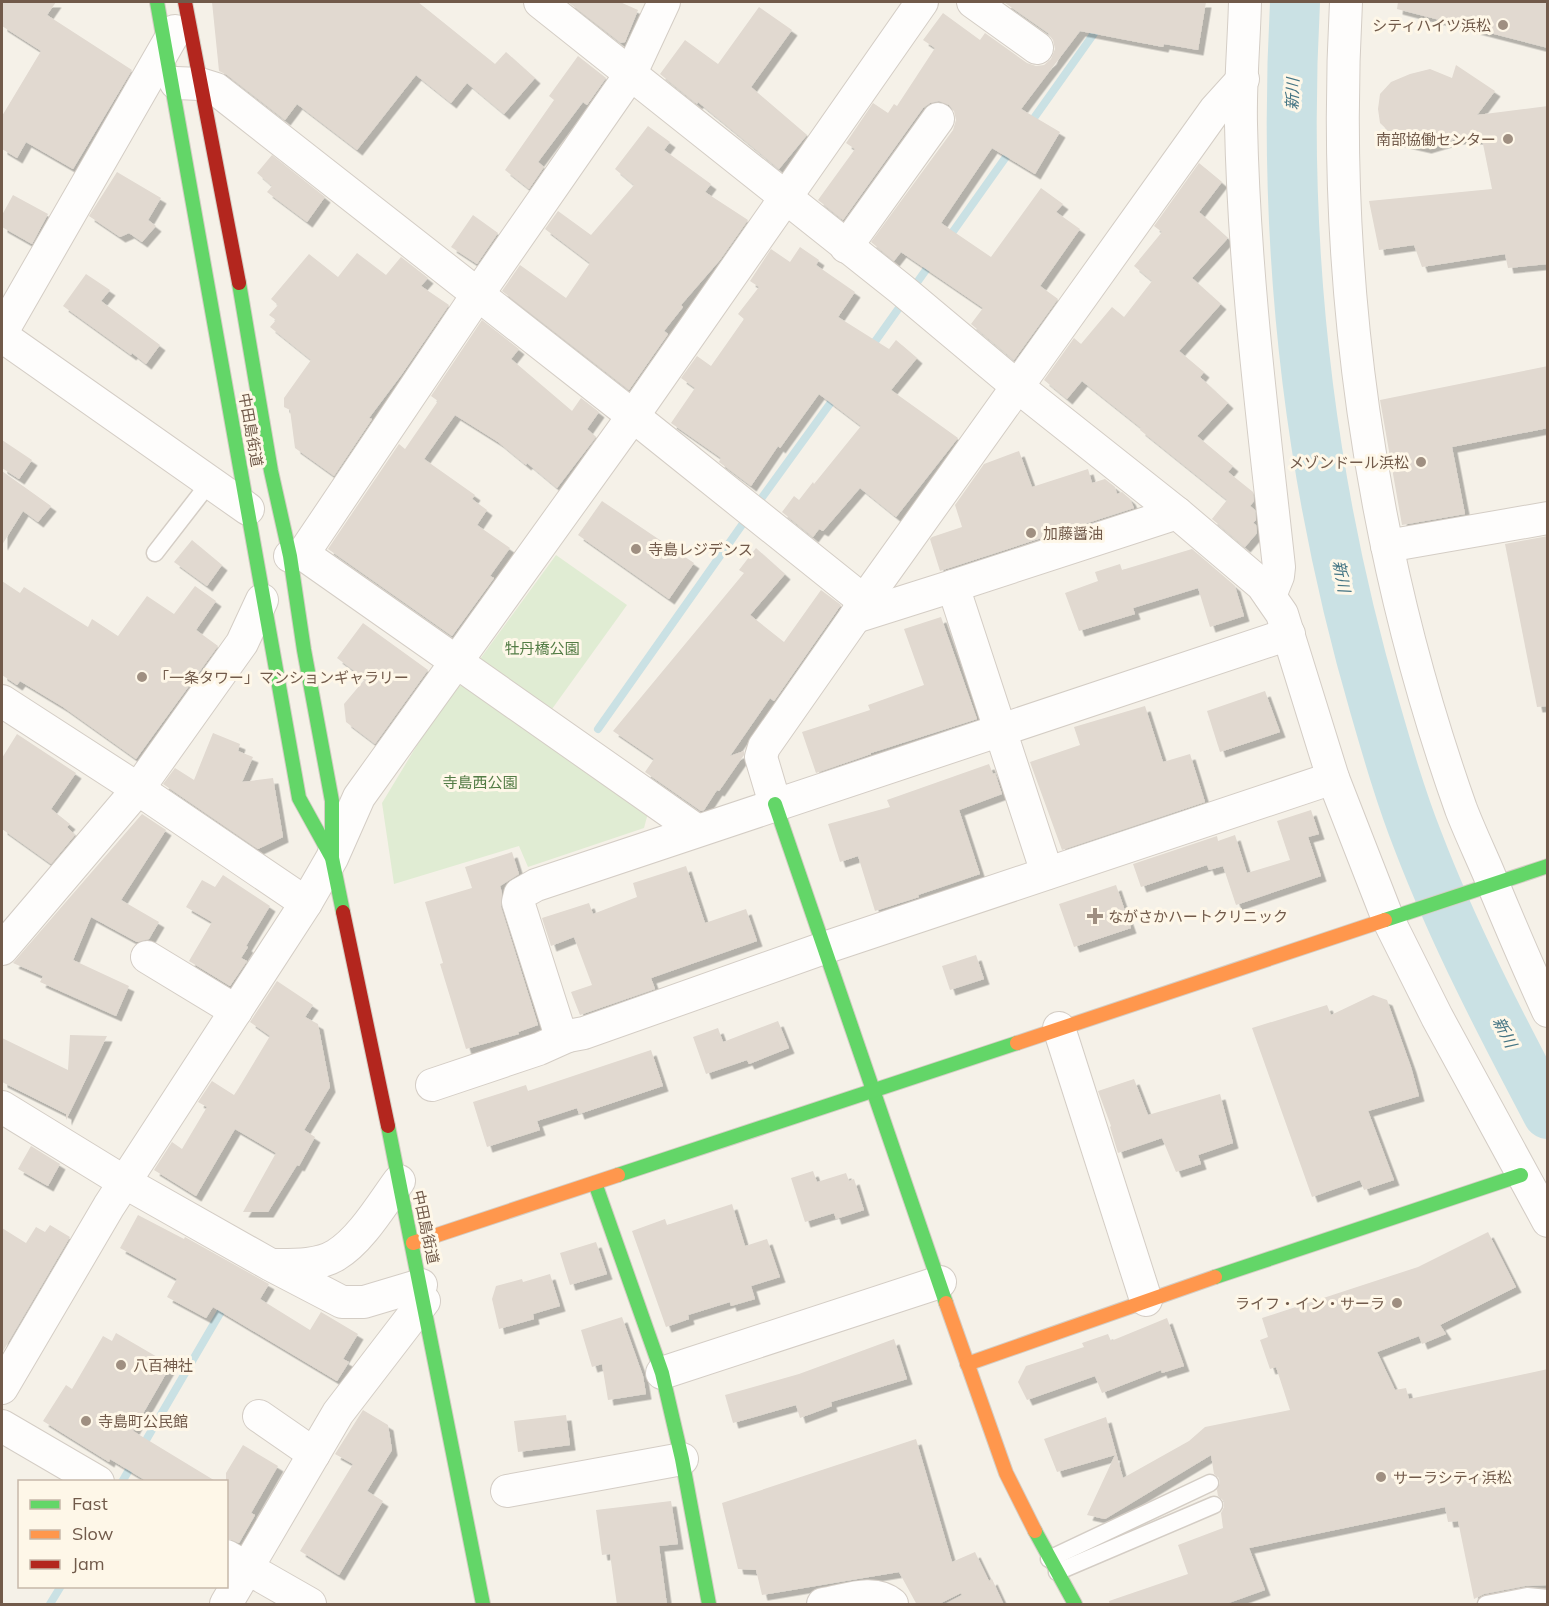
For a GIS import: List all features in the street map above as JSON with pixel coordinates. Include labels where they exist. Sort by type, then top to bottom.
[{"type":"street","name":"中田島街道","points":[[157,2],[165,45],[186,83],[253,359],[271,471],[296,555],[304,650],[332,801],[332,858],[423,1293],[483,1605]]},
{"type":"street","points":[[540,2],[908,295],[1263,585],[1282,614],[1332,778],[1521,1175],[1548,1221]]},
{"type":"street","points":[[664,2],[630,75],[296,555],[457,661],[696,830]]},
{"type":"street","points":[[2,1388],[109,1206],[306,903],[332,858],[359,797],[633,416],[922,2]]},
{"type":"street","points":[[973,2],[1037,48]]},
{"type":"street","points":[[1245,2],[1241,122],[1243,173],[1255,347],[1279,567],[1270,596]]},
{"type":"street","points":[[1346,2],[1342,125],[1348,280],[1366,433],[1387,546],[1414,660],[1486,886],[1548,1011]]},
{"type":"street","name":"中田島街道","points":[[188,5],[186,83],[262,600],[299,798],[332,858]]},
{"type":"street","points":[[2,332],[188,5]]},
{"type":"street","points":[[1075,1605],[1006,1473],[872,1090],[761,757],[764,747],[860,609],[1215,110],[1243,79]]},
{"type":"street","points":[[186,83],[216,89],[750,510],[860,609]]},
{"type":"street","points":[[846,247],[938,118]]},
{"type":"street","points":[[2,336],[248,509]]},
{"type":"street","points":[[860,609],[953,586],[1177,513]]},
{"type":"street","points":[[1387,546],[1548,518]]},
{"type":"street","points":[[953,586],[1047,873]]},
{"type":"street","points":[[2,949],[138,789],[242,643],[262,600]]},
{"type":"street","points":[[568,1036],[559,1030],[518,902],[520,894],[527,888],[1288,634]]},
{"type":"street","points":[[2,701],[138,789],[306,903]]},
{"type":"street","points":[[432,1085],[824,948],[1332,778]]},
{"type":"street","points":[[413,1244],[1548,866]]},
{"type":"street","points":[[147,957],[236,1011]]},
{"type":"street","points":[[1059,1028],[1146,1300]]},
{"type":"street","points":[[2,1107],[126,1183],[271,1265],[342,1302],[364,1302],[423,1293]]},
{"type":"street","points":[[967,1364],[1146,1300],[1521,1175]]},
{"type":"street","points":[[271,1265],[298,1265],[335,1257],[350,1245],[399,1180]]},
{"type":"street","points":[[595,1183],[662,1373],[682,1458],[709,1605]]},
{"type":"street","points":[[662,1373],[940,1282]]},
{"type":"street","points":[[226,1605],[237,1562],[314,1454],[338,1413],[423,1293]]},
{"type":"street","points":[[259,1416],[314,1454]]},
{"type":"street","points":[[2,1426],[95,1480]]},
{"type":"street","points":[[507,1491],[682,1458]]},
{"type":"street","points":[[237,1562],[310,1605]]},
{"type":"street","points":[[823,1605],[876,1596],[886,1599],[892,1605]]},
{"type":"lane","points":[[155,554],[210,482]]},
{"type":"lane","points":[[1053,1566],[1210,1483]]},
{"type":"lane","points":[[1053,1566],[1214,1505]]},
{"type":"lane","points":[[1486,1605],[1527,1596],[1548,1598]]},
{"type":"green space","name":"牡丹橋公園","points":[[556,555],[627,605],[552,709],[480,659]]},
{"type":"green space","name":"寺島西公園","points":[[466,684],[648,813],[644,828],[528,867],[519,846],[394,884],[382,803],[451,689]]},
{"type":"building","points":[[2,2],[56,2],[47,15],[132,70],[73,169],[26,142],[17,158],[2,149],[2,116],[41,51],[2,26]]},
{"type":"building","points":[[212,2],[418,2],[495,64],[506,52],[535,78],[504,114],[467,83],[451,103],[416,75],[357,150],[297,104],[285,120],[219,71]]},
{"type":"building","points":[[568,2],[620,2],[638,10],[625,42],[621,43]]},
{"type":"building","points":[[1206,2],[1198,50],[1164,44],[1163,47],[1080,31],[1021,109],[1060,132],[1035,174],[992,148],[941,223],[991,257],[1041,188],[1063,204],[1056,212],[1080,229],[1040,286],[1058,299],[1014,360],[971,324],[983,308],[901,252],[894,261],[871,242],[953,130],[956,120],[954,111],[949,105],[939,101],[923,108],[843,220],[818,200],[855,149],[846,143],[873,103],[888,113],[894,104],[897,106],[935,48],[923,40],[943,13],[980,40],[985,33],[1027,63],[1036,66],[1044,65],[1051,59],[1055,49],[1048,33],[1005,3]]},
{"type":"building","name":"シティハイツ浜松","points":[[1398,2],[1548,2],[1548,48],[1397,9]]},
{"type":"building","points":[[759,7],[792,30],[751,87],[807,135],[779,169],[698,102],[697,104],[660,74],[685,40],[718,64]]},
{"type":"building","points":[[578,56],[606,78],[587,105],[583,102],[538,162],[544,167],[529,189],[505,170],[554,100],[549,96]]},
{"type":"building","points":[[1456,65],[1495,91],[1477,115],[1548,106],[1548,264],[1508,268],[1505,254],[1422,267],[1414,245],[1379,250],[1369,201],[1492,189],[1482,139],[1456,139],[1426,148],[1400,142],[1380,123],[1378,109],[1380,94],[1391,82],[1430,69],[1452,78]]},
{"type":"building","points":[[648,126],[670,142],[664,150],[711,184],[705,192],[748,220],[720,260],[681,305],[683,307],[664,331],[668,334],[629,390],[502,291],[520,265],[566,298],[590,263],[545,229],[558,211],[591,235],[634,185],[615,169]]},
{"type":"building","points":[[272,155],[325,197],[307,222],[267,192],[272,186],[257,173]]},
{"type":"building","points":[[1199,163],[1222,182],[1199,212],[1228,238],[1192,278],[1221,304],[1179,351],[1204,372],[1200,377],[1228,403],[1197,436],[1233,466],[1228,472],[1253,492],[1254,501],[1250,506],[1255,510],[1256,520],[1253,523],[1256,525],[1257,533],[1245,547],[1212,519],[1227,500],[1140,430],[1141,428],[1082,381],[1067,399],[1044,380],[1074,338],[1081,344],[1112,307],[1124,317],[1152,281],[1134,266],[1162,232],[1154,226]]},
{"type":"building","points":[[117,172],[161,198],[148,220],[156,226],[142,242],[129,233],[120,237],[89,216]]},
{"type":"building","points":[[13,195],[48,214],[32,244],[2,227],[2,215]]},
{"type":"building","points":[[473,215],[498,233],[477,264],[451,247]]},
{"type":"building","points":[[800,247],[819,260],[816,265],[855,292],[838,317],[889,349],[896,340],[917,358],[891,390],[958,438],[896,517],[860,488],[823,531],[819,529],[813,537],[782,512],[794,496],[799,500],[813,482],[814,484],[861,426],[819,394],[780,448],[778,446],[751,486],[719,462],[721,458],[671,423],[695,388],[681,378],[697,356],[711,366],[744,319],[738,314],[759,287],[750,281],[771,249],[790,262]]},
{"type":"building","points":[[357,253],[386,275],[401,257],[428,278],[421,286],[449,305],[369,418],[372,419],[334,476],[295,448],[290,410],[284,407],[284,398],[311,360],[270,327],[276,320],[269,315],[278,305],[271,299],[309,254],[338,277]]},
{"type":"building","points":[[86,274],[110,290],[101,301],[160,345],[146,364],[63,306]]},
{"type":"building","points":[[482,320],[519,349],[511,359],[572,411],[581,398],[599,412],[587,429],[596,437],[557,488],[498,442],[455,415],[424,459],[475,495],[472,499],[487,510],[477,525],[510,548],[490,576],[494,578],[452,636],[328,549],[399,444],[405,449],[438,401],[431,396]]},
{"type":"building","name":"メゾンドール浜松","points":[[1548,366],[1548,428],[1452,447],[1465,514],[1402,525],[1380,400]]},
{"type":"building","points":[[2,440],[32,460],[19,479],[2,468]]},
{"type":"building","points":[[1019,451],[1032,487],[1088,469],[1092,483],[1105,479],[1115,487],[1117,494],[1122,492],[1130,499],[1134,508],[940,571],[930,539],[962,527],[955,505],[984,464]]},
{"type":"building","points":[[2,471],[51,506],[38,522],[23,511],[2,545]]},
{"type":"building","name":"寺島レジデンス","points":[[602,501],[694,563],[669,599],[578,535]]},
{"type":"building","points":[[1548,536],[1548,706],[1537,707],[1505,544]]},
{"type":"building","points":[[192,540],[222,565],[207,586],[174,562]]},
{"type":"building","points":[[756,548],[785,574],[750,615],[784,642],[821,590],[841,605],[774,701],[770,698],[730,756],[744,751],[744,755],[719,791],[717,790],[701,811],[645,772],[654,759],[613,731],[744,573],[739,570]]},
{"type":"building","points":[[1192,549],[1235,586],[1244,616],[1210,627],[1198,588],[1133,608],[1135,614],[1079,631],[1065,593],[1098,581],[1095,572],[1120,564],[1122,570]]},
{"type":"building","name":"「一条タワー」マンションギャラリー","points":[[2,581],[20,593],[24,587],[88,627],[92,619],[118,636],[147,596],[174,614],[195,586],[216,601],[196,630],[218,646],[136,759],[63,707],[20,681],[17,685],[2,675]]},
{"type":"building","points":[[941,617],[977,719],[816,773],[802,732],[870,710],[868,705],[924,685],[904,629]]},
{"type":"building","points":[[363,623],[428,670],[375,744],[346,722],[344,704],[365,679],[337,658]]},
{"type":"building","points":[[1265,691],[1280,732],[1220,752],[1207,711]]},
{"type":"building","points":[[1145,706],[1163,762],[1190,754],[1205,802],[1062,850],[1030,762],[1080,745],[1074,727]]},
{"type":"building","points":[[213,733],[240,744],[238,751],[253,757],[242,782],[273,778],[283,837],[258,849],[163,784],[175,768],[194,780]]},
{"type":"building","points":[[17,734],[76,773],[51,809],[70,824],[67,827],[75,835],[51,864],[2,829],[2,758]]},
{"type":"building","points":[[989,764],[993,774],[995,773],[1002,794],[959,810],[980,874],[875,911],[858,856],[840,862],[828,824],[890,807],[887,800]]},
{"type":"building","points":[[1311,810],[1319,834],[1308,837],[1321,876],[1236,905],[1223,866],[1209,870],[1207,865],[1141,887],[1133,864],[1217,836],[1218,841],[1235,835],[1247,873],[1290,860],[1277,821]]},
{"type":"building","points":[[142,814],[166,830],[121,900],[159,922],[149,939],[137,942],[91,917],[73,960],[129,986],[116,1016],[40,982],[43,976],[13,963]]},
{"type":"building","points":[[512,852],[519,874],[500,886],[501,907],[538,1025],[518,1032],[519,1034],[466,1049],[440,964],[443,963],[425,902],[472,888],[465,867]]},
{"type":"building","points":[[686,866],[705,923],[746,909],[757,941],[651,978],[655,989],[580,1015],[571,992],[592,985],[574,937],[551,946],[542,918],[589,903],[593,914],[637,897],[633,883]]},
{"type":"building","points":[[223,875],[270,906],[246,946],[248,947],[241,958],[247,961],[230,986],[189,961],[212,922],[186,907],[202,880],[215,887]]},
{"type":"building","name":"ながさかハートクリニック","points":[[1116,885],[1131,928],[1074,947],[1059,904]]},
{"type":"building","points":[[976,955],[984,979],[950,990],[942,966]]},
{"type":"building","points":[[277,981],[313,1005],[305,1017],[318,1024],[330,1087],[304,1130],[315,1137],[299,1166],[297,1165],[268,1212],[243,1212],[276,1153],[235,1129],[196,1196],[154,1170],[172,1142],[182,1149],[207,1107],[198,1102],[212,1081],[234,1095],[238,1089],[270,1036],[250,1022]]},
{"type":"building","points":[[1373,995],[1387,1000],[1419,1096],[1368,1111],[1394,1180],[1364,1190],[1360,1180],[1312,1197],[1252,1028],[1327,1005],[1331,1015]]},
{"type":"building","points":[[778,1021],[789,1048],[749,1064],[747,1060],[706,1074],[693,1037],[718,1028],[723,1042]]},
{"type":"building","points":[[70,1035],[107,1036],[66,1120],[66,1114],[2,1082],[2,1038],[68,1070]]},
{"type":"building","points":[[651,1050],[663,1086],[579,1114],[577,1108],[537,1121],[540,1130],[487,1147],[473,1102],[526,1085],[528,1091]]},
{"type":"building","points":[[1134,1079],[1148,1115],[1220,1094],[1233,1143],[1198,1155],[1201,1164],[1176,1172],[1162,1138],[1118,1153],[1098,1091]]},
{"type":"building","points":[[31,1146],[60,1164],[48,1186],[18,1169]]},
{"type":"building","points":[[813,1171],[817,1182],[846,1173],[849,1181],[854,1179],[864,1210],[836,1219],[834,1213],[805,1222],[791,1178]]},
{"type":"building","points":[[732,1204],[745,1246],[767,1239],[780,1277],[751,1286],[755,1299],[731,1306],[730,1302],[688,1315],[689,1319],[666,1327],[632,1231],[665,1219],[667,1225]]},
{"type":"building","points":[[138,1215],[184,1239],[185,1237],[269,1284],[260,1299],[310,1330],[321,1312],[358,1334],[343,1359],[349,1362],[337,1381],[213,1307],[206,1318],[167,1297],[177,1279],[120,1248]]},
{"type":"building","points":[[50,1225],[70,1237],[2,1353],[2,1228],[26,1243],[36,1227],[45,1232]]},
{"type":"building","name":"サーラシティ浜松","points":[[1488,1232],[1516,1287],[1440,1325],[1446,1334],[1422,1344],[1419,1336],[1377,1352],[1395,1390],[1406,1388],[1409,1399],[1548,1369],[1548,1585],[1525,1586],[1484,1594],[1474,1599],[1458,1521],[1448,1522],[1445,1507],[1249,1548],[1265,1590],[1223,1605],[1110,1605],[1109,1601],[1188,1574],[1178,1545],[1223,1528],[1221,1513],[1224,1501],[1218,1496],[1217,1490],[1220,1483],[1219,1478],[1214,1474],[1211,1455],[1105,1519],[1087,1515],[1115,1455],[1057,1472],[1044,1439],[1106,1417],[1123,1478],[1189,1441],[1205,1427],[1290,1410],[1276,1367],[1270,1369],[1260,1340],[1268,1337],[1262,1318],[1418,1267]]},
{"type":"building","points":[[596,1242],[607,1274],[570,1285],[560,1253]]},
{"type":"building","points":[[550,1274],[560,1306],[533,1314],[534,1319],[499,1329],[492,1299],[496,1286],[522,1279],[523,1282]]},
{"type":"building","points":[[622,1317],[643,1376],[646,1394],[608,1400],[602,1364],[592,1367],[581,1330]]},
{"type":"building","points":[[1167,1318],[1184,1366],[1162,1373],[1161,1370],[1102,1393],[1095,1376],[1027,1400],[1018,1382],[1026,1366],[1084,1347],[1082,1343],[1108,1334],[1111,1341]]},
{"type":"building","points":[[116,1333],[171,1365],[133,1431],[214,1480],[145,1480],[110,1459],[109,1462],[43,1421],[66,1385],[72,1389],[103,1336],[112,1341]]},
{"type":"building","points":[[894,1339],[907,1379],[831,1402],[832,1406],[800,1418],[796,1405],[733,1423],[725,1395],[799,1374]]},
{"type":"building","points":[[363,1410],[388,1425],[392,1450],[367,1491],[383,1501],[339,1575],[300,1551],[353,1464],[335,1454]]},
{"type":"building","points":[[566,1415],[570,1445],[518,1452],[514,1421]]},
{"type":"building","points":[[916,1439],[952,1562],[975,1552],[989,1581],[992,1579],[1004,1605],[943,1605],[962,1595],[961,1593],[937,1605],[917,1605],[899,1572],[762,1595],[756,1570],[738,1569],[722,1503]]},
{"type":"building","points":[[243,1445],[278,1466],[251,1513],[255,1515],[239,1543],[228,1539],[226,1473]]},
{"type":"building","points":[[671,1501],[678,1544],[659,1546],[667,1605],[617,1605],[610,1554],[602,1555],[596,1510]]},
{"type":"waterway","name":"新川","points":[[1295,2],[1292,91],[1297,270],[1305,358],[1332,535],[1375,708],[1418,841],[1463,945],[1548,1114]]},
{"type":"waterway","points":[[1029,125],[1100,25]]},
{"type":"waterway","points":[[947,240],[1013,147]]},
{"type":"waterway","points":[[869,350],[933,260]]},
{"type":"waterway","points":[[758,503],[837,394]]},
{"type":"waterway","points":[[598,729],[744,522]]},
{"type":"waterway","points":[[142,1447],[226,1303]]},
{"type":"waterway","points":[[123,1480],[134,1461]]},
{"type":"waterway","points":[[50,1604],[60,1588]]},
{"type":"traffic: fast","points":[[157,2],[299,798],[331,856]]},
{"type":"traffic: fast","points":[[239,283],[271,471],[290,556],[304,650],[332,801],[332,858],[343,912]]},
{"type":"traffic: fast","points":[[775,804],[946,1303]]},
{"type":"traffic: fast","points":[[1385,920],[1548,866]]},
{"type":"traffic: fast","points":[[618,1175],[1017,1043]]},
{"type":"traffic: fast","points":[[388,1126],[483,1604]]},
{"type":"traffic: fast","points":[[1215,1277],[1521,1175]]},
{"type":"traffic: fast","points":[[595,1183],[662,1373],[682,1459],[709,1604]]},
{"type":"traffic: fast","points":[[1035,1531],[1075,1604]]},
{"type":"traffic: slow","points":[[1017,1043],[1385,920]]},
{"type":"traffic: slow","points":[[413,1243],[618,1175]]},
{"type":"traffic: slow","points":[[967,1364],[1215,1277]]},
{"type":"traffic: slow","points":[[946,1303],[1006,1473],[1035,1531]]},
{"type":"traffic: jam","points":[[185,2],[239,283]]},
{"type":"traffic: jam","points":[[343,912],[388,1126]]},
{"type":"place","name":"シティハイツ浜松","points":[[1503,25]]},
{"type":"place","name":"南部協働センター","points":[[1508,139]]},
{"type":"place","name":"メゾンドール浜松","points":[[1421,462]]},
{"type":"place","name":"加藤醤油","points":[[1031,533]]},
{"type":"place","name":"寺島レジデンス","points":[[636,549]]},
{"type":"place","name":"「一条タワー」マンションギャラリー","points":[[142,677]]},
{"type":"place","name":"ながさかハートクリニック","points":[[1095,916]]},
{"type":"place","name":"ライフ・イン・サーラ","points":[[1397,1303]]},
{"type":"place","name":"八百神社","points":[[121,1365]]},
{"type":"place","name":"寺島町公民館","points":[[86,1421]]},
{"type":"place","name":"サーラシティ浜松","points":[[1381,1477]]}]
